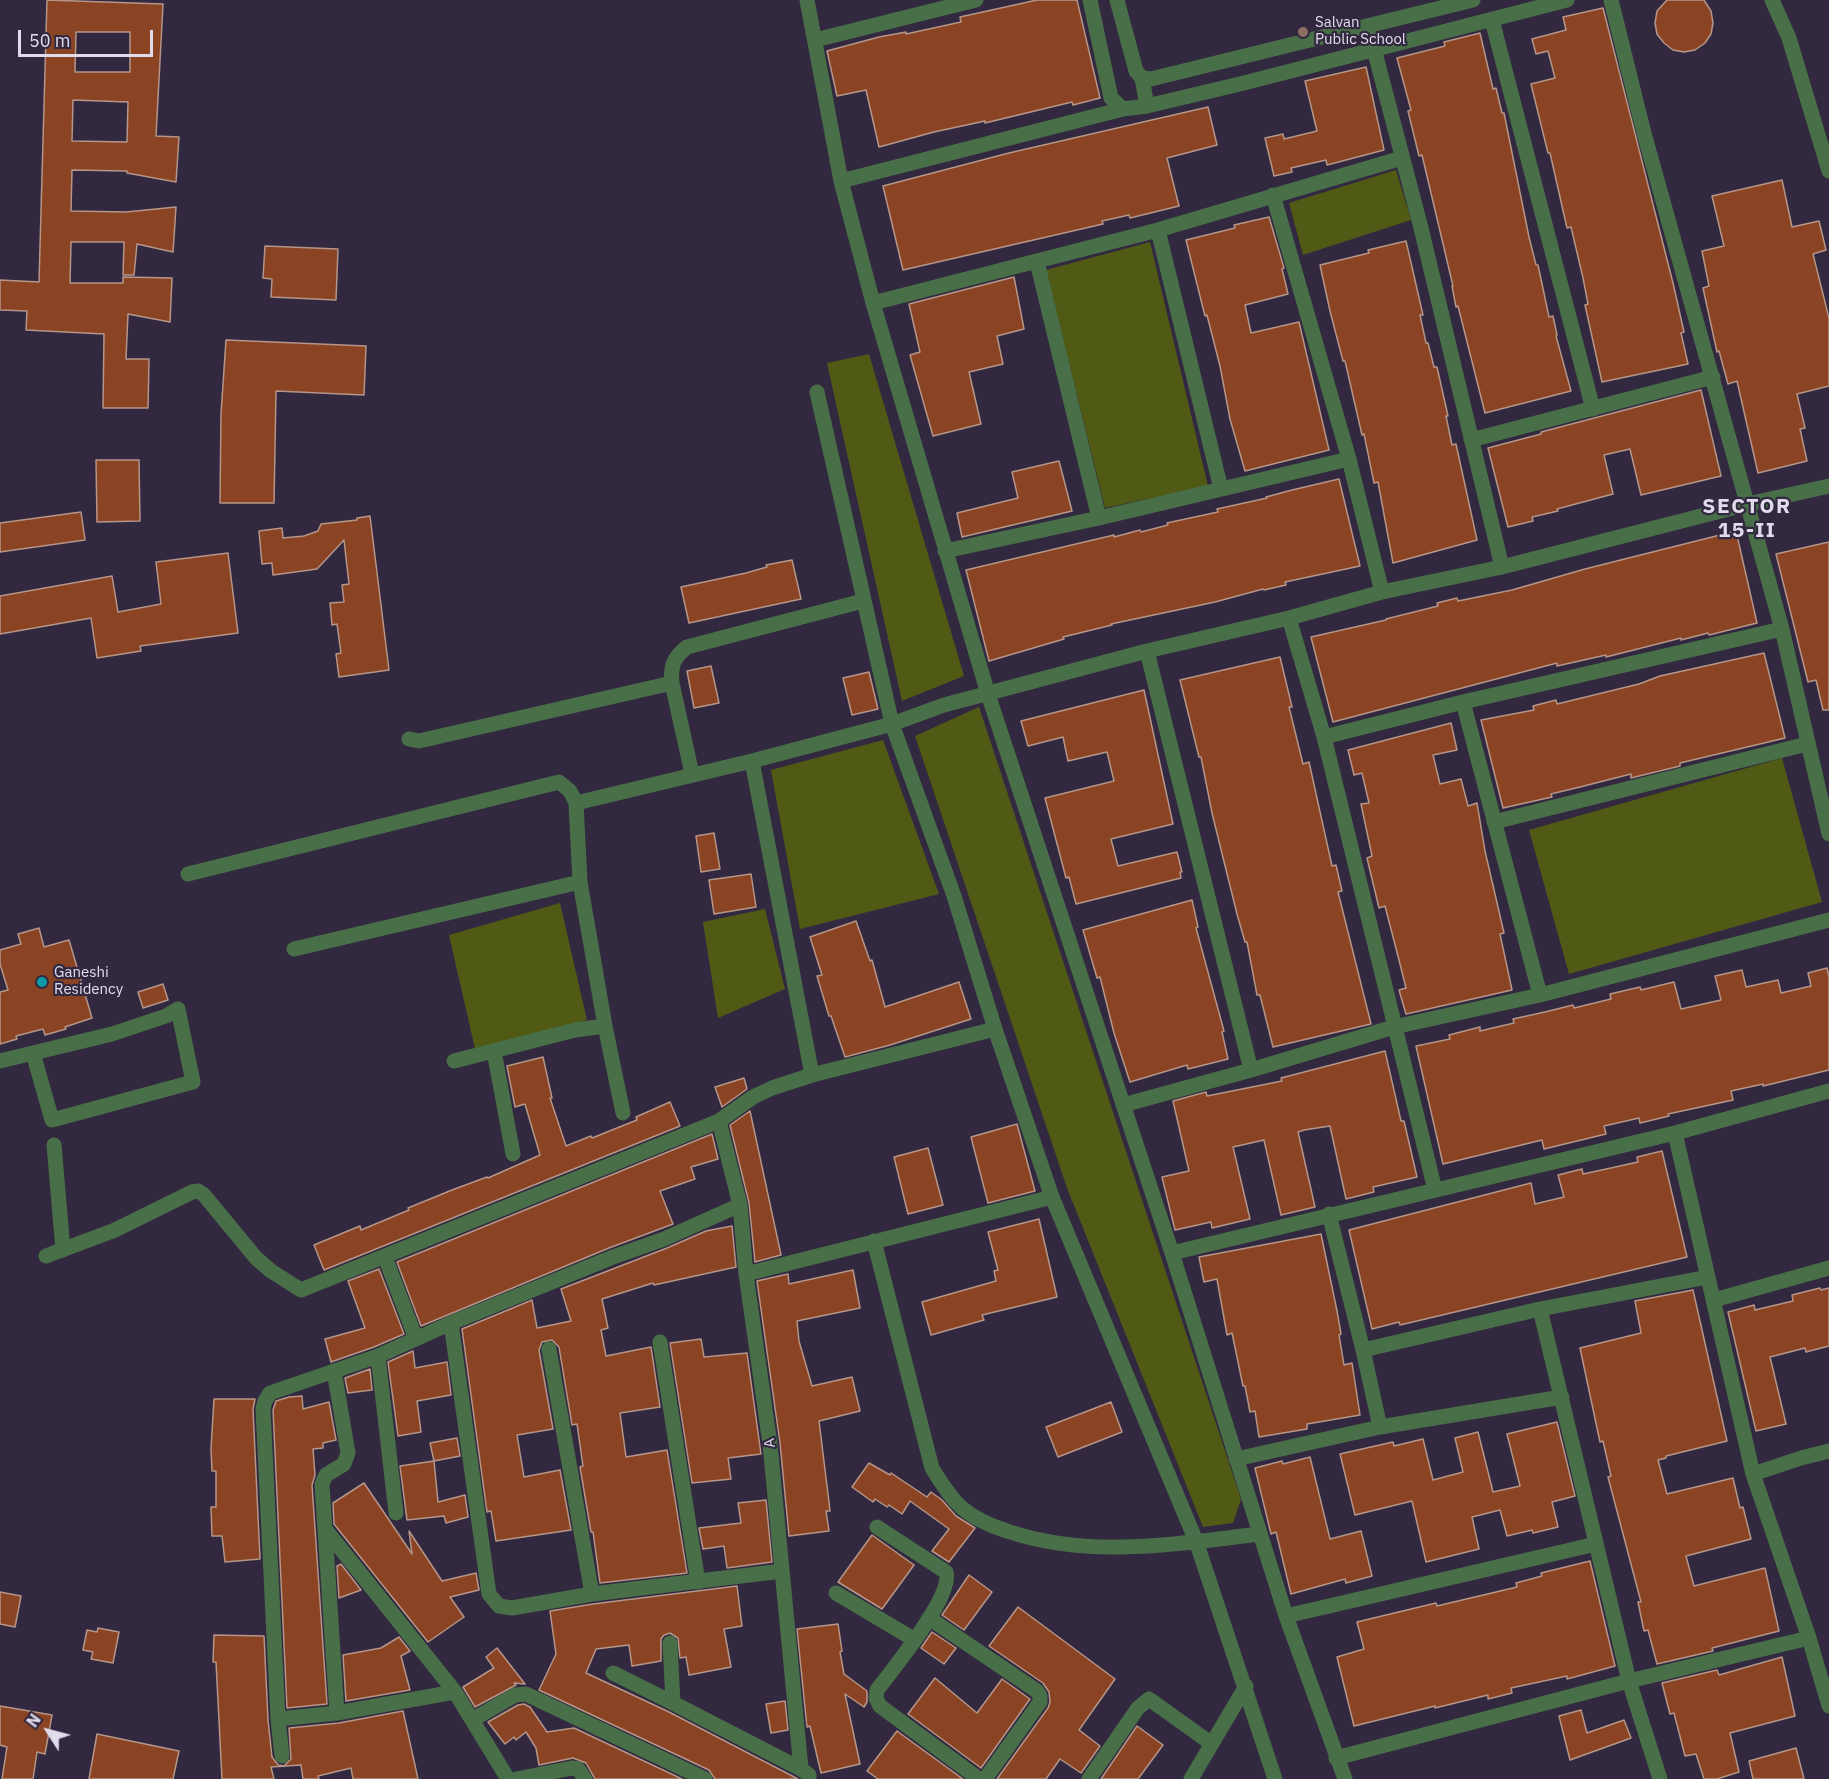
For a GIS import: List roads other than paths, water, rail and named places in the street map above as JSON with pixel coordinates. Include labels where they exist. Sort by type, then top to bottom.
[{"type":"street","points":[[807,0],[841,181],[873,303],[988,694],[1172,1253],[1286,1616],[1345,1779]]},
{"type":"street","points":[[815,40],[942,5],[976,0]]},
{"type":"street","points":[[1090,0],[1111,98],[1123,109]]},
{"type":"street","points":[[1117,0],[1136,71],[1142,78],[1147,106]]},
{"type":"street","points":[[1142,78],[1151,79],[1473,0]]},
{"type":"street","points":[[841,181],[1123,109],[1147,106],[1376,50],[1567,0]]},
{"type":"street","points":[[1611,0],[1644,133],[1782,629],[1829,834]]},
{"type":"street","points":[[1772,0],[1789,38],[1829,171]]},
{"type":"street","points":[[1492,20],[1593,409]]},
{"type":"street","points":[[1368,26],[1376,50],[1502,567]]},
{"type":"street","points":[[873,303],[1158,230],[1402,158]]},
{"type":"street","points":[[1273,195],[1349,459],[1382,592]]},
{"type":"street","points":[[1158,230],[1221,489]]},
{"type":"street","points":[[1037,262],[1099,518]]},
{"type":"street","points":[[1471,440],[1713,377]]},
{"type":"street","points":[[817,392],[892,724],[954,896],[995,1029],[1052,1197],[1196,1541],[1275,1779]]},
{"type":"street","points":[[945,550],[1099,518],[1349,459]]},
{"type":"street","points":[[576,803],[752,761],[892,724],[944,705],[1147,651],[1289,618],[1382,592],[1502,567],[1748,504],[1829,486]]},
{"type":"street","points":[[692,774],[670,670],[677,655],[687,647],[863,601]]},
{"type":"street","points":[[1289,618],[1324,737],[1435,1190]]},
{"type":"street","points":[[1324,737],[1463,702],[1782,629]]},
{"type":"street","points":[[1147,651],[1251,1070]]},
{"type":"street","points":[[409,739],[419,741],[672,683]]},
{"type":"street","points":[[1463,702],[1540,995]]},
{"type":"street","points":[[1494,822],[1807,744]]},
{"type":"street","points":[[752,761],[812,1075]]},
{"type":"street","points":[[188,874],[559,782],[570,791],[576,803],[580,882],[623,1113]]},
{"type":"street","points":[[294,949],[580,882]]},
{"type":"street","points":[[1123,1105],[1394,1027],[1540,995],[1829,920]]},
{"type":"street","points":[[0,1061],[33,1053],[112,1034],[166,1016],[178,1009],[193,1082],[52,1120],[33,1053]]},
{"type":"street","points":[[454,1061],[575,1030],[605,1026]]},
{"type":"street","points":[[46,1256],[115,1230],[198,1191],[204,1195],[256,1258],[271,1271],[301,1290],[719,1121],[753,1097],[772,1088],[812,1075],[995,1029]]},
{"type":"street","points":[[494,1051],[513,1154]]},
{"type":"street","points":[[1172,1253],[1675,1133],[1829,1091]]},
{"type":"street","name":"A","points":[[719,1121],[740,1205],[770,1443],[805,1774]]},
{"type":"street","points":[[1675,1133],[1754,1474],[1809,1638],[1829,1706]]},
{"type":"street","points":[[54,1145],[63,1250]]},
{"type":"street","points":[[747,1274],[1052,1197]]},
{"type":"street","points":[[282,1756],[278,1719],[263,1408],[270,1393],[378,1356],[613,1257],[664,1239],[740,1205]]},
{"type":"street","points":[[1329,1214],[1380,1427]]},
{"type":"street","points":[[874,1241],[932,1468],[943,1487],[963,1509],[989,1525],[1020,1536],[1101,1548],[1260,1534]]},
{"type":"street","points":[[385,1257],[416,1339]]},
{"type":"street","points":[[1714,1300],[1829,1268]]},
{"type":"street","points":[[1363,1350],[1540,1309],[1708,1277]]},
{"type":"street","points":[[1540,1309],[1629,1681],[1660,1779]]},
{"type":"street","points":[[452,1323],[489,1594],[499,1606],[512,1608],[592,1594],[782,1571]]},
{"type":"street","points":[[660,1342],[698,1582]]},
{"type":"street","points":[[549,1349],[592,1594]]},
{"type":"street","points":[[378,1356],[396,1513]]},
{"type":"street","points":[[334,1371],[348,1453],[344,1464],[326,1475],[322,1484],[338,1713]]},
{"type":"street","points":[[1236,1459],[1380,1427],[1562,1397]]},
{"type":"street","points":[[1754,1474],[1829,1451]]},
{"type":"street","points":[[877,1527],[946,1572],[948,1578],[929,1618],[877,1690],[876,1698],[880,1706],[980,1779]]},
{"type":"street","points":[[325,1529],[454,1692],[508,1779]]},
{"type":"street","points":[[1286,1616],[1596,1544]]},
{"type":"street","points":[[836,1593],[915,1640]]},
{"type":"street","points":[[929,1618],[1037,1691],[1040,1696],[1040,1702],[985,1779]]},
{"type":"street","points":[[1336,1758],[1629,1681],[1809,1638]]},
{"type":"street","points":[[670,1643],[673,1703]]},
{"type":"street","points":[[613,1673],[805,1774]]},
{"type":"street","points":[[1191,1779],[1246,1686]]},
{"type":"street","points":[[278,1719],[338,1713],[454,1692]]},
{"type":"street","points":[[472,1720],[515,1695],[526,1694],[705,1779]]},
{"type":"street","points":[[1089,1779],[1138,1708],[1149,1699],[1212,1744]]},
{"type":"street","points":[[516,1779],[572,1768],[579,1769],[585,1779]]},
{"type":"place","name":"Salvan Public School","points":[[1303,32]]},
{"type":"place","name":"Ganeshi Residency","points":[[42,982]]},
{"type":"district","name":"SECTOR 15-II","points":[[1747,519]]}]
